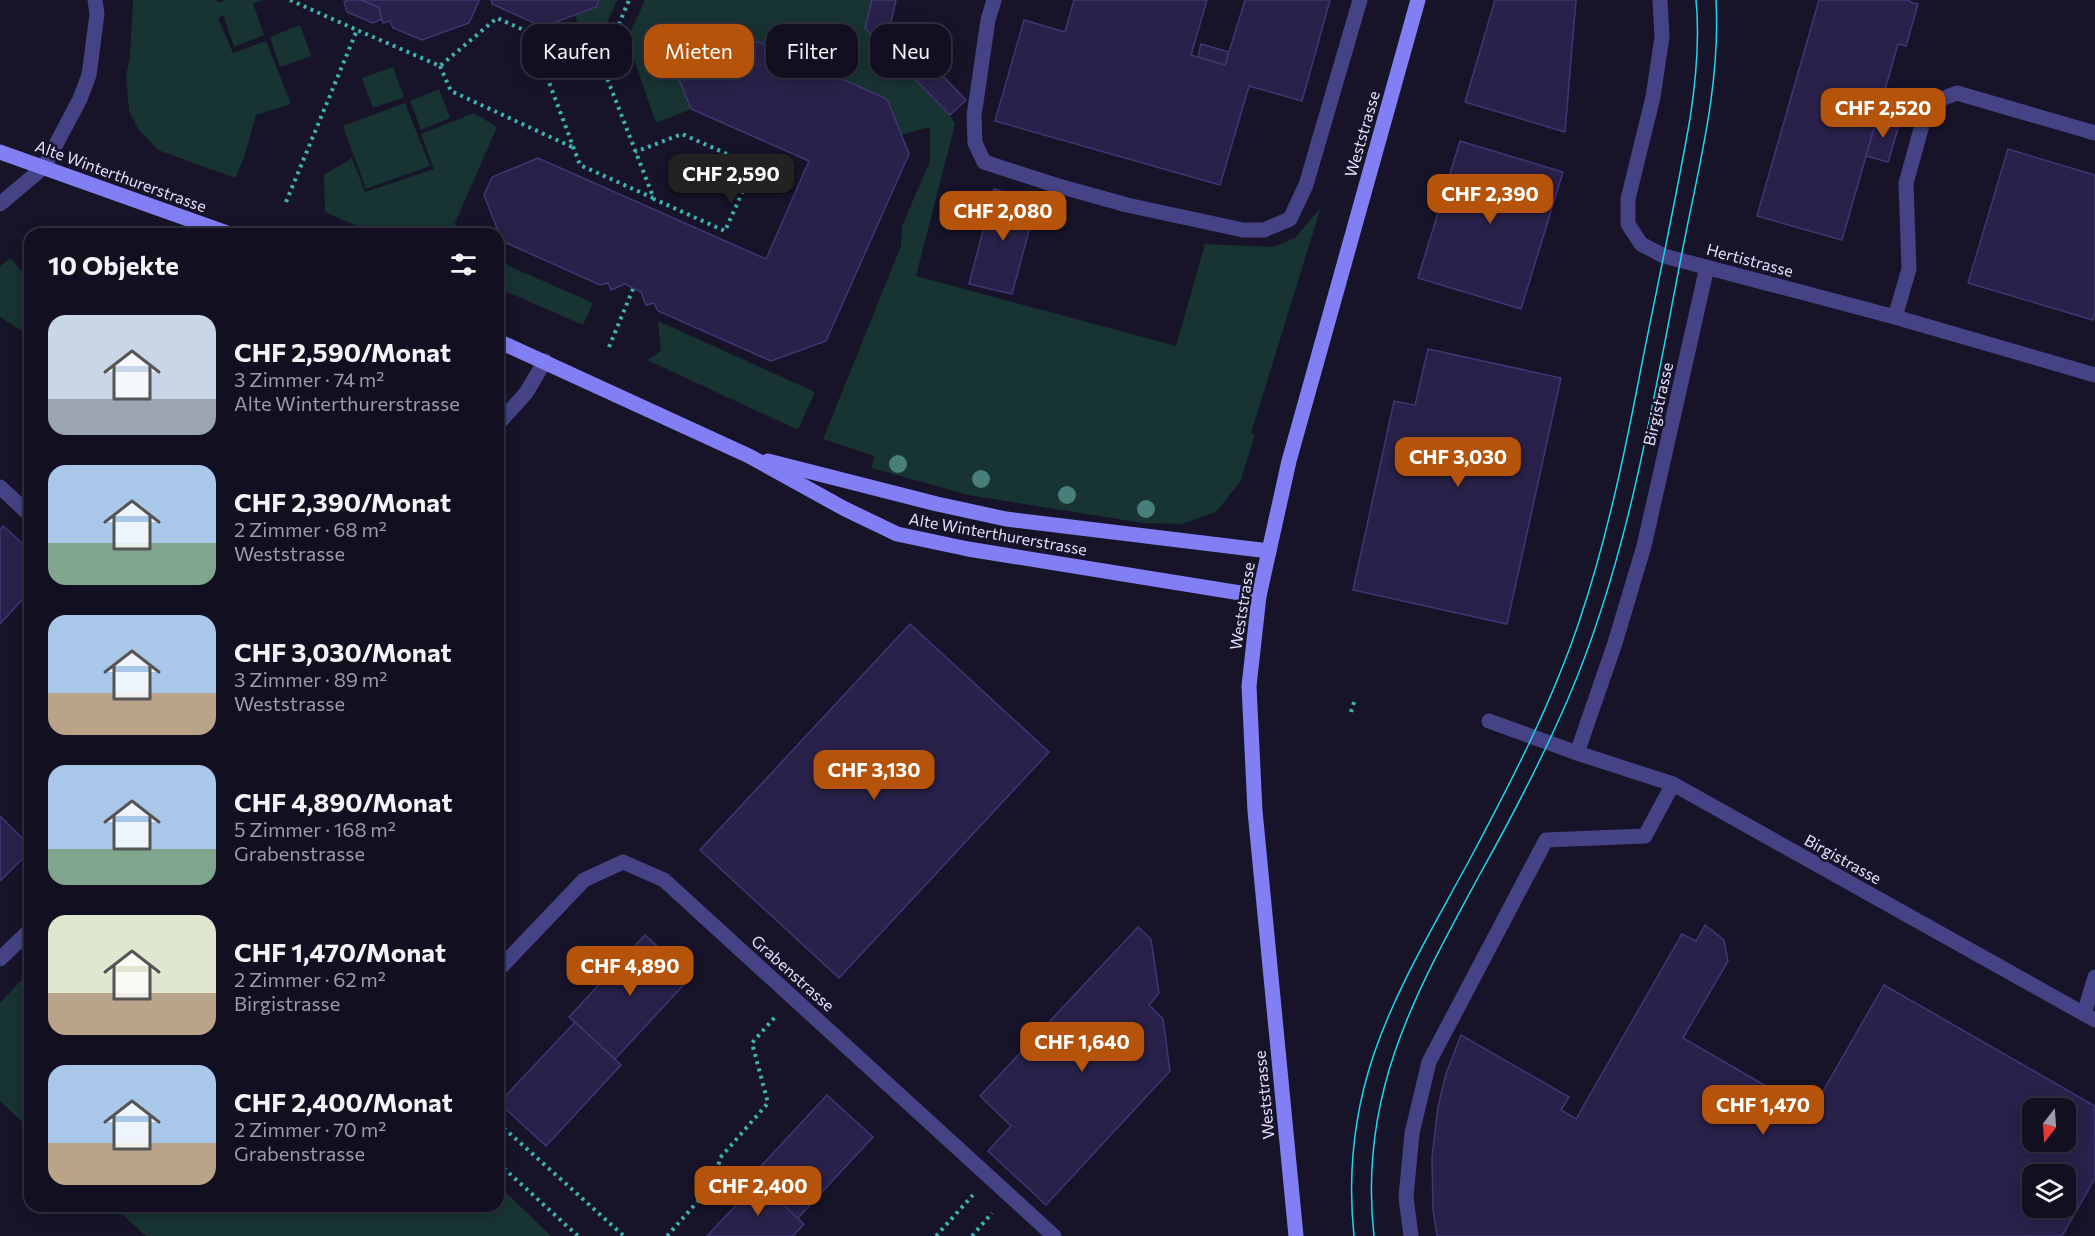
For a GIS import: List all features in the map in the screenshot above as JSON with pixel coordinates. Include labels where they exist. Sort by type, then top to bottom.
[{"type":"main road","name":"Weststrasse","points":[[1296,1236],[1255,811],[1249,686],[1259,596],[1289,461],[1418,0]]},
{"type":"main road","name":"Alte Winterthurerstrasse","points":[[0,152],[213,228]]},
{"type":"main road","name":"Alte Winterthurerstrasse","points":[[504,344],[749,456],[845,509],[897,534],[968,549],[1259,596]]},
{"type":"main road","name":"Alte Winterthurerstrasse","points":[[749,456],[937,504],[1006,519],[1269,551]]},
{"type":"street","points":[[0,204],[44,167],[80,99],[89,75],[97,15],[95,0]]},
{"type":"street","points":[[994,0],[988,20],[974,116],[975,143],[984,162],[1127,205],[1243,230],[1264,230],[1290,219],[1306,185],[1360,0]]},
{"type":"street","name":"Hertistrasse","points":[[1660,0],[1662,37],[1653,96],[1628,199],[1628,224],[1641,244],[1664,256],[1895,317],[2095,375]]},
{"type":"street","points":[[1895,317],[1910,268],[1906,183],[1928,104],[1957,93],[2095,133]]},
{"type":"street","name":"Birgistrasse","points":[[1577,753],[1615,643],[1644,546],[1707,267]]},
{"type":"street","points":[[504,417],[526,393],[545,361]]},
{"type":"street","points":[[0,487],[24,509]]},
{"type":"street","name":"Birgistrasse","points":[[1489,721],[1673,784],[2090,1017],[2095,977]]},
{"type":"street","points":[[1412,1236],[1406,1197],[1412,1132],[1429,1062],[1462,995],[1546,840],[1645,836],[1673,784]]},
{"type":"street","name":"Grabenstrasse","points":[[504,964],[584,880],[623,862],[664,880],[1054,1236]]},
{"type":"street","points":[[0,959],[24,936]]},
{"type":"path","points":[[290,0],[440,66],[451,91],[573,147]]},
{"type":"path","points":[[619,24],[629,0]]},
{"type":"path","points":[[440,66],[497,18],[522,29]]},
{"type":"path","points":[[286,202],[357,30]]},
{"type":"path","points":[[548,78],[580,165],[725,231],[754,166],[682,134],[635,152]]},
{"type":"path","points":[[607,78],[654,199]]},
{"type":"path","points":[[609,347],[633,289]]},
{"type":"path","points":[[1351,712],[1355,699]]},
{"type":"path","points":[[667,1236],[715,1182],[720,1158],[768,1103],[752,1043],[780,1012]]},
{"type":"path","points":[[504,1128],[624,1236]]},
{"type":"path","points":[[504,1168],[578,1236]]},
{"type":"path","points":[[936,1236],[977,1190]]},
{"type":"path","points":[[972,1236],[995,1210]]},
{"type":"green space","points":[[133,0],[217,0],[218,3],[225,0],[263,0],[253,4],[264,35],[234,47],[223,15],[218,18],[233,53],[266,41],[291,104],[256,115],[244,158],[235,178],[158,150],[138,129],[129,111],[126,77],[130,56]]},
{"type":"green space","points":[[599,0],[617,0],[606,24],[578,24],[575,15],[596,7]]},
{"type":"green space","points":[[645,0],[872,0],[865,28],[870,33],[870,78],[914,78],[950,115],[955,124],[916,276],[1176,346],[1205,244],[1273,247],[1295,238],[1321,207],[1251,433],[1255,435],[1240,482],[1216,512],[1182,524],[1143,523],[968,495],[872,468],[874,456],[823,439],[901,246],[902,226],[930,161],[930,127],[901,135],[887,99],[840,78],[858,78],[858,24],[766,24],[766,45],[754,40],[754,24],[644,24],[644,78],[706,78],[691,109],[656,123],[632,53],[632,28]]},
{"type":"green space","points":[[300,25],[311,56],[280,67],[270,37]]},
{"type":"green space","points":[[393,67],[404,97],[373,108],[362,78]]},
{"type":"green space","points":[[439,89],[450,118],[421,130],[410,101]]},
{"type":"green space","points":[[405,103],[430,166],[366,189],[343,126]]},
{"type":"green space","points":[[474,113],[497,127],[455,223],[456,228],[361,228],[325,212],[324,175],[352,158],[365,192],[434,169],[421,134]]},
{"type":"green space","points":[[11,258],[24,274],[24,332],[0,317],[0,266]]},
{"type":"green space","points":[[504,264],[593,303],[583,325],[504,291]]},
{"type":"green space","points":[[658,321],[815,392],[798,430],[647,360],[661,351]]},
{"type":"green space","points":[[24,977],[24,1123],[0,1101],[0,1003]]},
{"type":"green space","points":[[504,1191],[551,1236],[146,1236],[120,1212],[504,1212]]},
{"type":"building","points":[[361,0],[379,7],[382,19],[373,23],[347,12],[344,2]]},
{"type":"building","points":[[361,0],[479,1],[469,23],[422,40],[393,28],[390,21],[383,23],[379,7]]},
{"type":"building","points":[[491,0],[599,0],[596,7],[551,24],[536,24],[492,4]]},
{"type":"building","points":[[872,0],[896,0],[891,22],[893,24],[870,24],[870,33],[865,28]]},
{"type":"building","points":[[1074,0],[1207,0],[1191,55],[1225,65],[1245,0],[1330,0],[1302,101],[1249,86],[1220,185],[995,121],[1024,20],[1065,32]]},
{"type":"building","points":[[1495,0],[1576,0],[1565,132],[1465,102]]},
{"type":"building","points":[[1819,0],[1910,0],[1918,4],[1906,46],[1898,44],[1842,240],[1757,216]]},
{"type":"building","points":[[754,40],[766,45],[766,78],[840,78],[887,99],[909,154],[826,341],[771,361],[658,311],[654,303],[646,305],[641,292],[625,284],[611,290],[608,283],[600,285],[504,242],[504,228],[497,228],[484,195],[492,177],[538,158],[766,259],[809,161],[691,109],[679,78],[754,78]]},
{"type":"building","points":[[1201,44],[1229,52],[1225,65],[1198,57]]},
{"type":"building","points":[[914,78],[945,78],[966,100],[950,115]]},
{"type":"building","points":[[1878,115],[1900,122],[1888,162],[1866,156]]},
{"type":"building","points":[[1460,141],[1563,172],[1521,309],[1418,278]]},
{"type":"building","points":[[2008,149],[2095,175],[2095,312],[2093,320],[1968,283]]},
{"type":"building","points":[[994,189],[1037,201],[1012,294],[969,284]]},
{"type":"building","points":[[1428,349],[1561,378],[1507,624],[1353,590],[1394,401],[1415,405]]},
{"type":"building","points":[[3,526],[24,545],[24,598],[0,624],[0,530]]},
{"type":"building","points":[[910,624],[1049,752],[839,978],[700,850]]},
{"type":"building","points":[[0,816],[24,840],[24,857],[0,881]]},
{"type":"building","points":[[1705,925],[1724,940],[1728,961],[1683,1038],[1811,1112],[1884,985],[2095,1106],[2095,1178],[2076,1211],[2076,1164],[2022,1164],[2022,1218],[2072,1218],[2062,1236],[1437,1236],[1433,1210],[1432,1157],[1438,1107],[1446,1074],[1461,1035],[1569,1097],[1561,1110],[1576,1119],[1682,934],[1696,941]]},
{"type":"building","points":[[1138,927],[1151,939],[1159,993],[1149,1005],[1163,1019],[1170,1071],[1046,1205],[988,1151],[1011,1126],[980,1096]]},
{"type":"building","points":[[645,935],[691,977],[615,1059],[569,1017]]},
{"type":"building","points":[[575,1022],[621,1065],[546,1146],[504,1108],[504,1098]]},
{"type":"building","points":[[827,1095],[873,1137],[797,1219],[751,1177]]},
{"type":"building","points":[[758,1182],[804,1224],[793,1236],[707,1236]]},
{"type":"tram line","points":[[1354,1236],[1352,1181],[1356,1130],[1365,1083],[1380,1038],[1398,994],[1500,801],[1543,713],[1568,653],[1599,557],[1630,425],[1690,119],[1697,60],[1696,0]]},
{"type":"tram line","points":[[1374,1236],[1371,1185],[1375,1136],[1383,1091],[1397,1047],[1434,961],[1548,744],[1589,646],[1607,592],[1636,482],[1706,130],[1715,65],[1716,0]]}]
